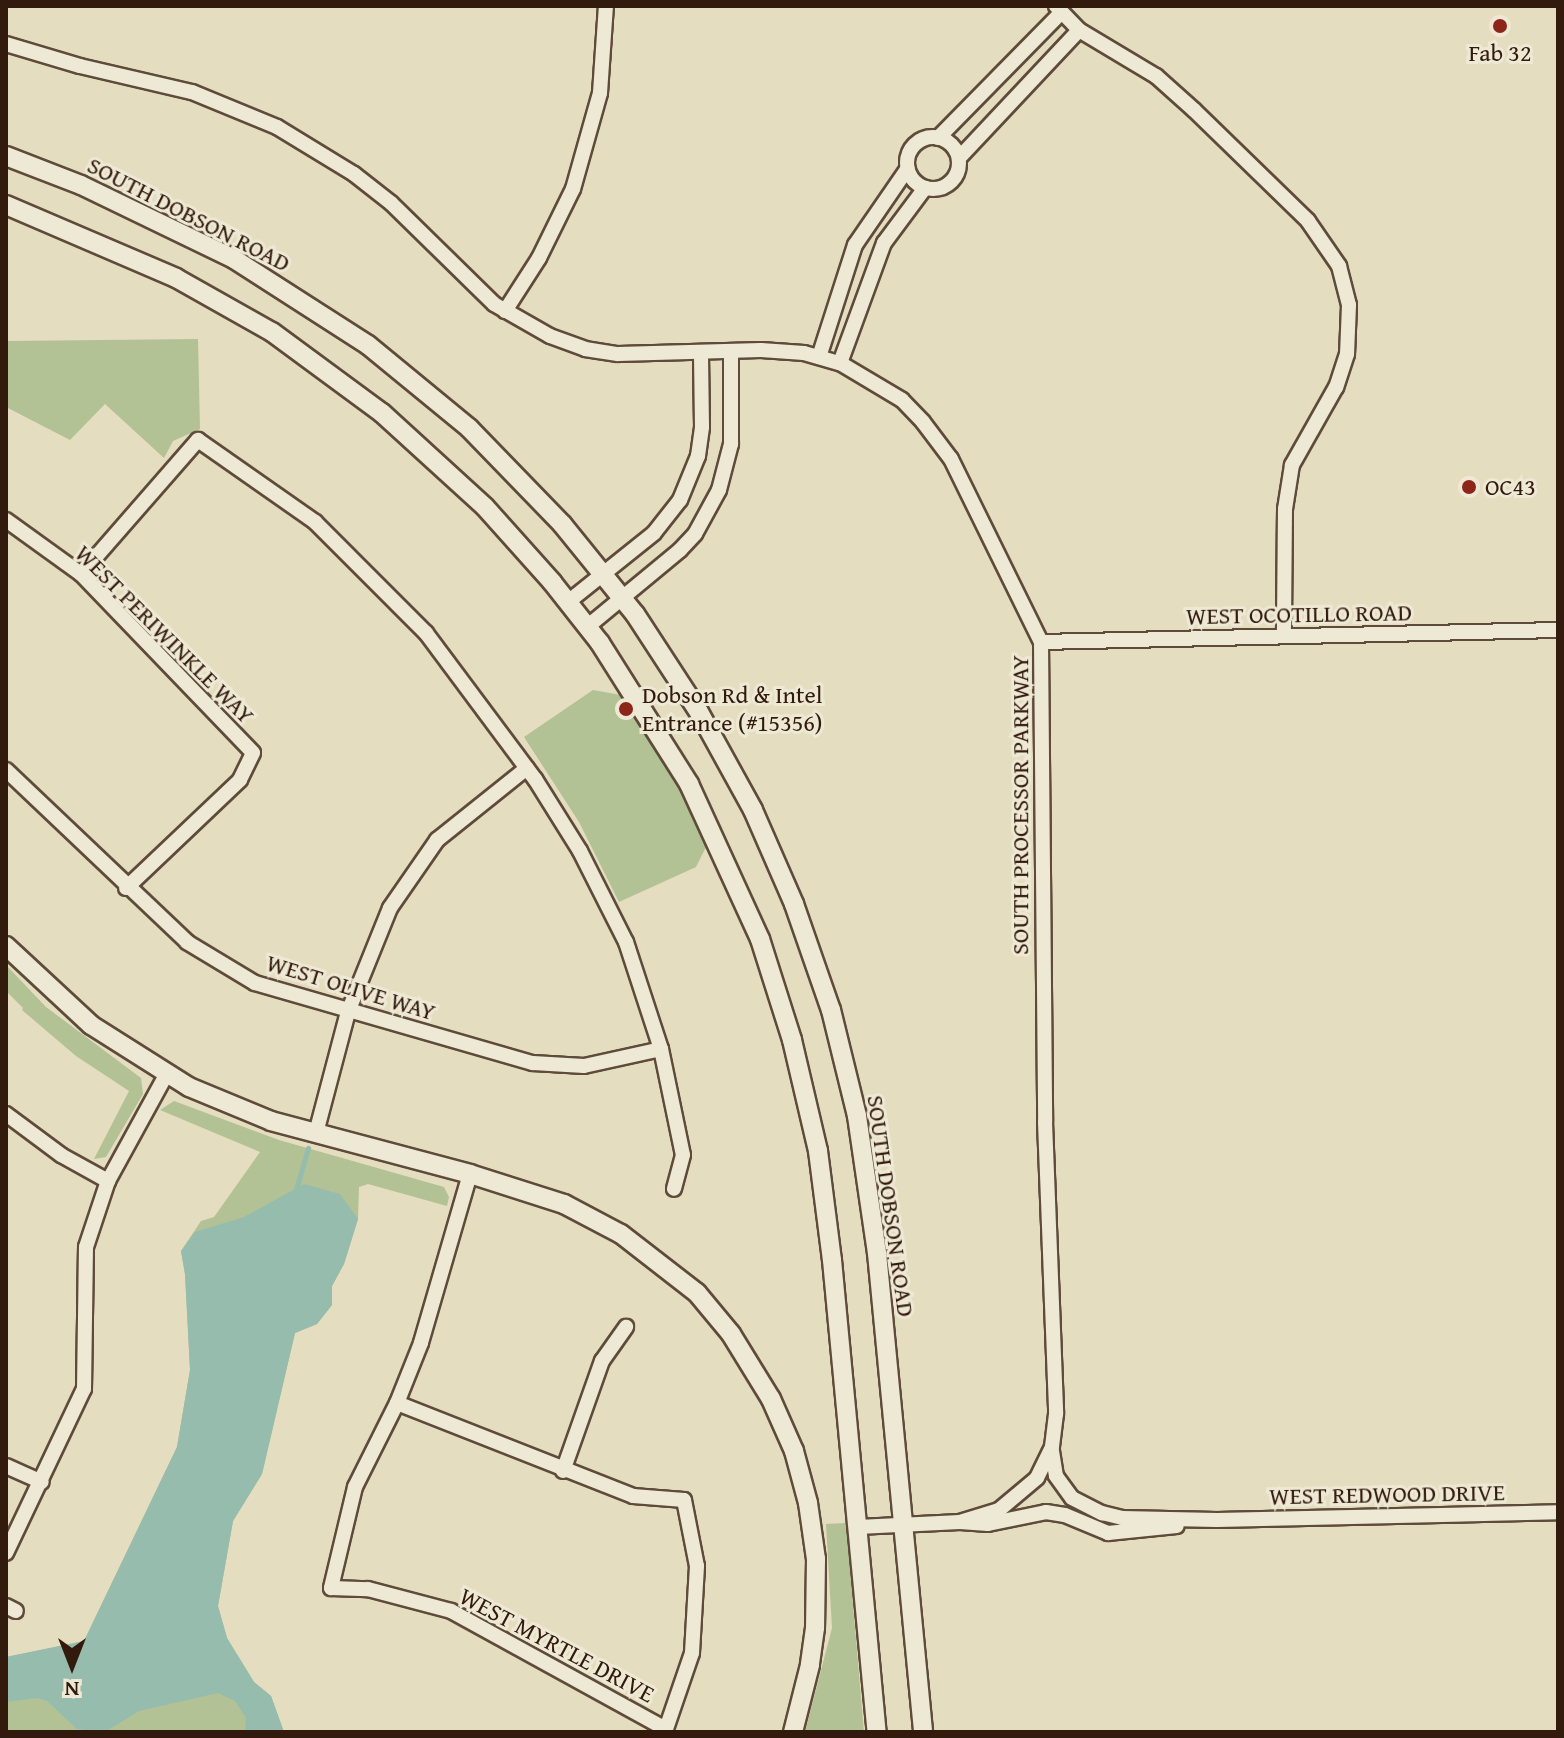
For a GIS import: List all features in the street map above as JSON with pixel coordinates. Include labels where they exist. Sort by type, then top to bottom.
[{"type":"main road","name":"SOUTH DOBSON ROAD","points":[[6,156],[81,185],[180,231],[281,286],[368,345],[469,428],[553,514],[622,598],[699,712],[753,810],[794,904],[831,1010],[867,1173],[923,1732]]},
{"type":"main road","points":[[6,205],[176,278],[272,332],[382,413],[485,507],[568,602],[637,699],[689,784],[738,885],[777,989],[818,1151],[877,1732]]},
{"type":"main road","points":[[6,946],[91,1025],[166,1075],[242,1110],[470,1174],[564,1204],[648,1252],[719,1317],[759,1378],[794,1451],[808,1503],[816,1559],[812,1653],[793,1732]]},
{"type":"street","points":[[505,311],[551,235],[573,189],[600,93],[606,6]]},
{"type":"street","points":[[819,357],[855,245],[908,168],[915,145],[938,138],[1058,10],[1079,30],[1156,76],[1194,110],[1308,221],[1339,266],[1349,305],[1347,354],[1336,387],[1292,465],[1285,509],[1284,636]]},
{"type":"street","points":[[959,158],[1079,30]]},
{"type":"street","name":"SOUTH PROCESSOR PARKWAY","points":[[6,44],[80,66],[192,92],[277,127],[332,159],[391,203],[505,311],[523,324],[585,349],[618,354],[786,351],[840,363],[902,400],[951,459],[1041,642],[1045,1122],[1056,1414],[1052,1447],[1037,1478],[1017,1498],[999,1510],[960,1522]]},
{"type":"street","points":[[908,168],[914,181],[925,188],[940,189],[952,182],[959,167],[959,158],[952,145],[938,138]]},
{"type":"street","points":[[840,363],[884,243],[925,188]]},
{"type":"street","points":[[587,627],[680,550],[695,534],[719,490],[731,444],[731,351]]},
{"type":"street","points":[[568,602],[654,533],[680,500],[691,478],[702,427],[701,352]]},
{"type":"street","points":[[81,574],[198,440],[315,522],[426,633],[527,768],[580,851],[626,942],[661,1049],[683,1155],[674,1189]]},
{"type":"street","name":"WEST PERIWINKLE WAY","points":[[6,520],[81,574],[253,753],[240,780],[126,888]]},
{"type":"street","name":"WEST OCOTILLO ROAD","points":[[1041,642],[1558,630]]},
{"type":"street","points":[[316,1133],[348,1012],[390,908],[437,840],[527,768]]},
{"type":"street","name":"WEST OLIVE WAY","points":[[6,770],[126,888],[187,942],[255,983],[533,1063],[584,1066],[661,1049]]},
{"type":"street","points":[[6,1553],[84,1389],[86,1247],[108,1181],[166,1075]]},
{"type":"street","points":[[6,1114],[61,1155],[108,1181]]},
{"type":"street","points":[[470,1174],[421,1343],[397,1403],[563,1471],[633,1496],[684,1500],[697,1566],[692,1653],[666,1731]]},
{"type":"street","points":[[563,1471],[602,1361],[626,1327]]},
{"type":"street","name":"WEST MYRTLE DRIVE","points":[[397,1403],[355,1487],[331,1588],[368,1589],[451,1611],[666,1731]]},
{"type":"street","name":"WEST REDWOOD DRIVE","points":[[1052,1447],[1059,1483],[1072,1498],[1087,1507],[1122,1518],[1217,1520],[1558,1512]]},
{"type":"street","points":[[6,1466],[42,1482]]},
{"type":"street","name":"WEST REDWOOD DRIVE","points":[[858,1527],[1002,1523],[1034,1513],[1056,1512],[1096,1530],[1120,1533],[1217,1520]]},
{"type":"shaded area","points":[[198,339],[200,429],[173,441],[164,458],[105,404],[70,440],[6,407],[6,341]]},
{"type":"shaded area","points":[[593,690],[621,695],[676,780],[706,847],[696,867],[619,902],[579,822],[524,737]]},
{"type":"shaded area","points":[[6,965],[46,1007],[141,1078],[143,1094],[106,1157],[94,1159],[129,1091],[76,1056],[22,1010],[6,991]]},
{"type":"shaded area","points":[[174,1101],[279,1140],[444,1187],[449,1197],[447,1206],[368,1184],[359,1187],[358,1219],[344,1264],[332,1286],[332,1305],[317,1324],[295,1333],[262,1474],[233,1521],[218,1606],[227,1638],[254,1682],[271,1696],[284,1732],[6,1732],[6,1657],[84,1641],[177,1447],[190,1370],[181,1251],[201,1221],[214,1217],[260,1152],[160,1110]]},
{"type":"shaded area","points":[[304,1184],[340,1194],[358,1219],[344,1264],[332,1286],[332,1305],[317,1324],[295,1333],[262,1474],[233,1521],[218,1606],[227,1638],[254,1682],[271,1696],[284,1732],[245,1732],[246,1718],[235,1701],[218,1693],[139,1711],[105,1732],[77,1729],[47,1701],[37,1698],[6,1702],[6,1657],[84,1641],[177,1447],[190,1370],[181,1251],[195,1232],[244,1217]]},
{"type":"shaded area","points":[[846,1523],[864,1732],[805,1732],[832,1628],[826,1524]]},
{"type":"waterway","points":[[295,1193],[308,1148]]},
{"type":"place","name":"Fab 32","points":[[1500,26]]},
{"type":"place","name":"OC43","points":[[1469,487]]},
{"type":"place","name":"Dobson Rd & Intel Entrance (#15356)","points":[[626,709]]}]
